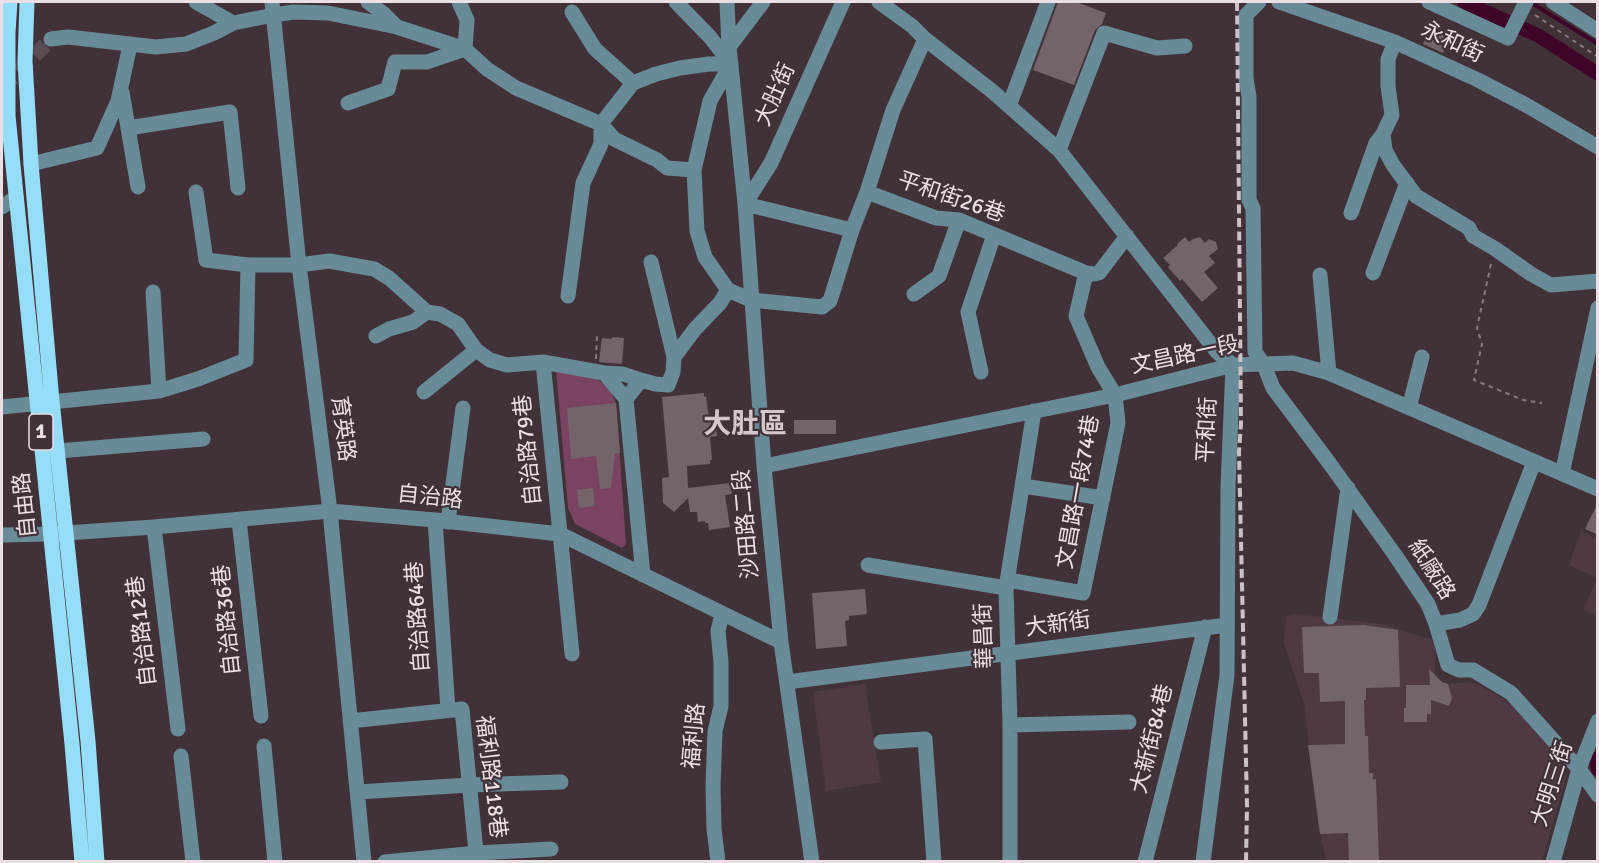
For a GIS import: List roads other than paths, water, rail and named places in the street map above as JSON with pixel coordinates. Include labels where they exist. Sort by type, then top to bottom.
[{"type":"main road","name":"自由路","points":[[10,2],[5,117],[45,401],[59,533],[88,741],[97,861]]},
{"type":"main road","name":"自由路","points":[[27,2],[24,61],[45,401],[58,451],[59,533],[82,861]]},
{"type":"street","points":[[196,2],[233,23]]},
{"type":"street","points":[[368,2],[396,27]]},
{"type":"street","points":[[459,2],[466,20],[465,49]]},
{"type":"street","points":[[676,2],[710,37],[731,64]]},
{"type":"street","name":"沙田路二段","points":[[727,2],[729,47],[745,204],[764,466],[781,642],[812,861]]},
{"type":"street","points":[[729,47],[763,2]]},
{"type":"street","name":"大肚街","points":[[745,204],[771,163],[843,2]]},
{"type":"street","points":[[879,2],[993,91],[1059,150],[1217,352],[1233,365]]},
{"type":"street","points":[[1009,106],[1048,2]]},
{"type":"street","name":"紙廠路","points":[[1259,2],[1246,15],[1249,200],[1253,208],[1255,352],[1264,365],[1273,388],[1348,488],[1428,604],[1448,665],[1459,670],[1473,670],[1511,693],[1579,769]]},
{"type":"street","name":"永和街","points":[[1279,2],[1395,42],[1478,80],[1598,147]]},
{"type":"street","points":[[1429,2],[1508,38],[1524,5]]},
{"type":"street","points":[[1553,2],[1598,31]]},
{"type":"street","points":[[51,39],[68,37],[156,47],[186,44],[273,8],[294,12],[328,13],[396,27],[465,49],[487,69],[516,88],[601,124],[614,139],[657,160],[667,168],[694,170]]},
{"type":"street","name":"育英路","points":[[273,8],[299,265],[330,511],[364,861]]},
{"type":"street","points":[[572,12],[595,49],[633,83]]},
{"type":"street","points":[[1059,150],[1104,33],[1157,48],[1185,46]]},
{"type":"street","name":"平和街26巷","points":[[728,290],[751,300],[822,307],[830,301],[893,110],[925,39]]},
{"type":"street","points":[[1351,213],[1376,143],[1392,115],[1388,86],[1388,59],[1395,42]]},
{"type":"street","points":[[31,164],[98,148],[118,101],[130,45]]},
{"type":"street","points":[[348,103],[388,89],[395,62],[427,62],[465,49]]},
{"type":"street","points":[[568,296],[584,183],[601,144],[601,124],[633,83],[680,68],[731,64]]},
{"type":"street","points":[[674,357],[695,329],[720,303],[728,290],[705,257],[697,231],[694,170],[710,101],[731,64]]},
{"type":"street","points":[[121,86],[138,187]]},
{"type":"street","points":[[128,128],[230,112],[238,188]]},
{"type":"street","points":[[1383,134],[1385,150],[1416,196],[1469,228],[1473,236],[1551,285],[1598,281]]},
{"type":"street","points":[[1373,273],[1407,183]]},
{"type":"street","points":[[196,192],[206,260],[248,265],[299,265],[329,261],[374,269],[389,278],[427,312],[440,314],[458,324],[476,350],[490,360],[507,365],[543,362],[623,374],[655,384],[668,385],[673,372],[674,357],[651,262]]},
{"type":"street","name":"平和街26巷","points":[[867,192],[936,218],[959,220],[1086,273]]},
{"type":"street","points":[[2,207],[16,197]]},
{"type":"street","points":[[745,204],[852,230]]},
{"type":"street","points":[[914,294],[939,276],[959,220]]},
{"type":"street","points":[[981,372],[968,312],[994,236]]},
{"type":"street","points":[[1114,395],[1098,367],[1076,316],[1086,273],[1099,273],[1127,236]]},
{"type":"street","points":[[2,407],[159,391],[246,360],[248,265]]},
{"type":"street","points":[[1320,275],[1329,373]]},
{"type":"street","points":[[153,292],[159,391]]},
{"type":"street","points":[[1562,474],[1598,308]]},
{"type":"street","points":[[376,336],[389,329],[413,322],[427,312]]},
{"type":"street","points":[[424,392],[476,350]]},
{"type":"street","points":[[1409,408],[1422,357]]},
{"type":"street","name":"自治路79巷","points":[[543,362],[572,654]]},
{"type":"street","name":"文昌路一段","points":[[764,466],[1114,395],[1233,365],[1293,363],[1329,373],[1598,489]]},
{"type":"street","name":"平和街","points":[[1203,861],[1227,675],[1228,487],[1233,365]]},
{"type":"street","points":[[600,372],[626,399],[643,575]]},
{"type":"street","points":[[626,399],[642,380]]},
{"type":"street","points":[[1582,384],[1598,387]]},
{"type":"street","name":"文昌路一段74巷","points":[[1007,584],[1083,593],[1118,423],[1114,395]]},
{"type":"street","name":"自治路64巷","points":[[448,710],[441,521],[463,408]]},
{"type":"street","name":"華昌街","points":[[1010,861],[1007,584],[1034,411]]},
{"type":"street","points":[[58,451],[203,439]]},
{"type":"street","points":[[1436,624],[1460,620],[1473,614],[1479,605],[1534,462]]},
{"type":"street","points":[[1023,486],[1103,498]]},
{"type":"street","points":[[1330,617],[1348,488]]},
{"type":"street","name":"自治路","points":[[2,535],[154,527],[330,511],[560,534],[781,642]]},
{"type":"street","name":"自治路36巷","points":[[239,520],[261,716]]},
{"type":"street","name":"自治路12巷","points":[[154,527],[178,729]]},
{"type":"street","points":[[867,565],[1007,584]]},
{"type":"street","name":"福利路","points":[[718,861],[714,829],[713,786],[715,731],[721,706],[718,631],[722,614]]},
{"type":"street","name":"大新街","points":[[787,682],[1227,625]]},
{"type":"street","name":"大新街84巷","points":[[1145,861],[1205,627]]},
{"type":"street","name":"福利路118巷","points":[[448,710],[462,709],[477,857]]},
{"type":"street","points":[[350,721],[448,710]]},
{"type":"street","points":[[1010,725],[1130,722]]},
{"type":"street","name":"大明三街","points":[[1553,861],[1579,769],[1597,727]]},
{"type":"street","points":[[881,742],[925,739],[934,861]]},
{"type":"street","points":[[264,746],[275,861]]},
{"type":"street","points":[[181,756],[193,861]]},
{"type":"street","points":[[1579,769],[1598,795]]},
{"type":"street","points":[[358,792],[561,782]]},
{"type":"street","points":[[385,861],[477,857],[551,849]]},
{"type":"waterway","points":[[1464,2],[1539,36],[1598,74]]},
{"type":"waterway","points":[[1530,2],[1598,44]]},
{"type":"waterway","points":[[1598,758],[1596,761],[1598,769]]},
{"type":"tunnel","points":[[2,88],[51,39]]},
{"type":"railway","points":[[1237,2],[1241,423],[1239,452],[1247,806],[1246,862]]},
{"type":"district","name":"大肚區","points":[[745,426]]}]
